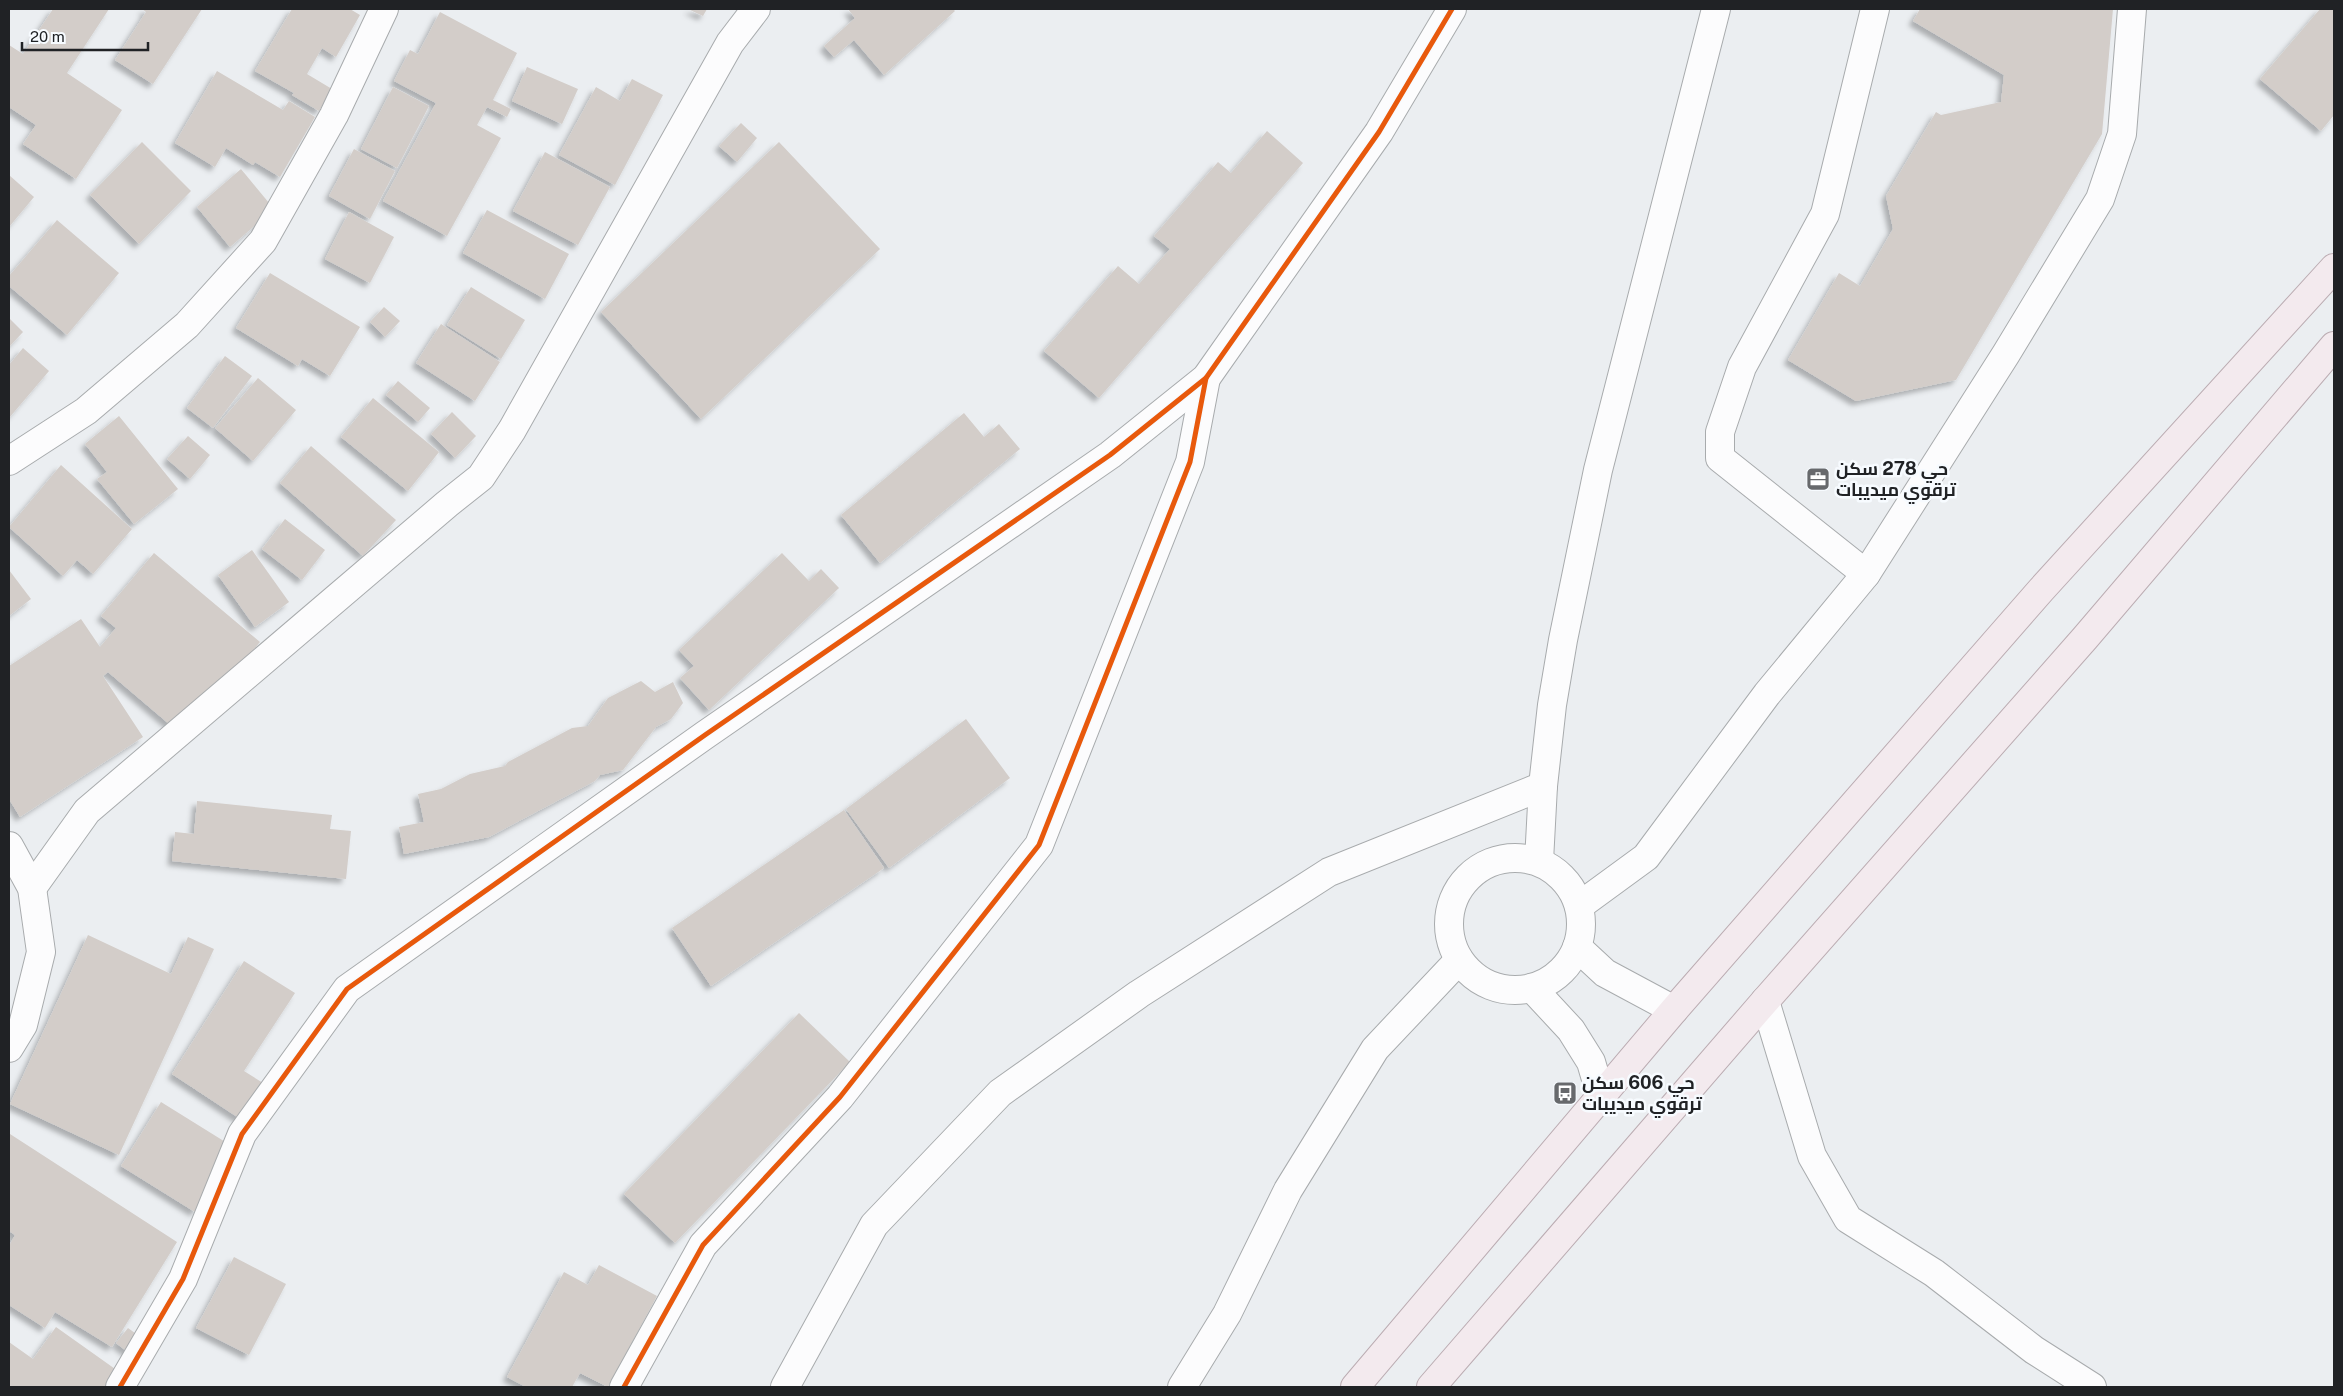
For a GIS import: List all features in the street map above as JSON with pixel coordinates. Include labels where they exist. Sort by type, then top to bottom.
[{"type":"main road","points":[[1355,1387],[1674,1010],[2041,590],[2334,268]]},
{"type":"main road","points":[[1431,1387],[1765,1001],[2085,638],[2334,346]]},
{"type":"street","points":[[9,461],[86,411],[187,325],[263,241],[334,115],[384,9]]},
{"type":"street","points":[[32,888],[87,811],[447,504],[482,477],[517,422],[730,43],[756,9]]},
{"type":"street","points":[[120,1387],[183,1279],[242,1134],[347,989],[705,735],[1110,455],[1206,378],[1379,132],[1452,9]]},
{"type":"street","points":[[1539,861],[1543,786],[1552,705],[1598,470],[1716,9]]},
{"type":"street","points":[[1866,574],[1720,458],[1720,432],[1742,367],[1825,214],[1875,9]]},
{"type":"street","points":[[1579,906],[1646,857],[1767,694],[1866,574],[2006,354],[2100,199],[2122,134],[2132,9]]},
{"type":"street","points":[[624,1387],[704,1245],[840,1097],[1040,845],[1190,462],[1206,378]]},
{"type":"street","points":[[785,1387],[874,1225],[1000,1093],[1139,994],[1329,872],[1543,786]]},
{"type":"street","points":[[9,846],[32,888],[42,952],[23,1025],[9,1048]]},
{"type":"street","points":[[1518,857],[1539,861],[1556,872],[1571,887],[1579,906],[1581,927],[1577,947],[1566,965],[1551,979],[1532,988],[1512,990],[1491,986],[1474,975],[1459,960],[1451,941],[1449,921],[1453,900],[1464,882],[1479,868],[1498,860],[1518,857]]},
{"type":"street","points":[[1577,947],[1605,973],[1674,1010]]},
{"type":"street","points":[[1182,1387],[1227,1314],[1288,1190],[1375,1048],[1459,960]]},
{"type":"street","points":[[1532,988],[1571,1030],[1591,1062],[1601,1096]]},
{"type":"street","points":[[1765,1001],[1812,1156],[1848,1219],[1934,1273],[2034,1350],[2092,1387]]},
{"type":"building","points":[[53,9],[109,9],[67,73],[122,110],[76,179],[23,144],[36,125],[9,107],[9,45],[23,54]]},
{"type":"building","points":[[142,9],[202,9],[153,84],[115,60],[146,12]]},
{"type":"building","points":[[292,9],[350,9],[360,15],[336,57],[322,48],[307,74],[332,89],[319,111],[292,95],[294,93],[255,71]]},
{"type":"building","points":[[688,9],[707,9],[703,16]]},
{"type":"building","points":[[848,9],[953,9],[955,11],[884,75],[854,40],[834,57],[824,46],[855,18]]},
{"type":"building","points":[[1920,9],[2113,9],[2102,134],[1956,380],[1856,401],[1788,360],[1839,273],[1860,286],[1893,229],[1886,196],[1936,112],[1941,115],[2001,102],[2004,75],[1913,21]]},
{"type":"building","points":[[2320,9],[2334,9],[2334,115],[2321,131],[2260,79]]},
{"type":"building","points":[[440,12],[517,53],[493,100],[511,109],[507,117],[487,107],[477,125],[501,138],[447,236],[383,201],[436,103],[394,81],[410,50],[418,54]]},
{"type":"building","points":[[527,67],[578,89],[562,124],[512,101]]},
{"type":"building","points":[[217,71],[283,110],[289,101],[315,117],[280,177],[255,162],[253,165],[226,148],[215,167],[175,143]]},
{"type":"building","points":[[632,79],[663,95],[615,185],[559,155],[596,87],[620,101]]},
{"type":"building","points":[[393,87],[429,106],[397,168],[361,149]]},
{"type":"building","points":[[741,123],[757,138],[737,162],[719,146]]},
{"type":"building","points":[[1267,131],[1303,163],[1099,398],[1044,351],[1118,266],[1139,284],[1170,249],[1154,236],[1218,162],[1231,173]]},
{"type":"building","points":[[142,142],[191,191],[139,244],[90,195]]},
{"type":"building","points":[[779,142],[880,249],[701,419],[601,312]]},
{"type":"building","points":[[354,149],[395,171],[370,219],[329,196]]},
{"type":"building","points":[[545,152],[610,187],[578,245],[513,211]]},
{"type":"building","points":[[241,169],[274,209],[230,247],[197,207]]},
{"type":"building","points":[[9,175],[34,197],[9,227]]},
{"type":"building","points":[[487,210],[569,254],[545,299],[463,253]]},
{"type":"building","points":[[349,212],[394,237],[370,283],[325,259]]},
{"type":"building","points":[[57,220],[119,273],[67,335],[9,286],[9,276]]},
{"type":"building","points":[[270,273],[360,327],[330,376],[302,359],[298,366],[236,328]]},
{"type":"building","points":[[471,287],[525,320],[501,359],[447,325]]},
{"type":"building","points":[[384,307],[400,321],[385,337],[370,322]]},
{"type":"building","points":[[9,318],[23,332],[9,347]]},
{"type":"building","points":[[441,324],[500,362],[475,401],[416,363]]},
{"type":"building","points":[[23,348],[49,371],[9,418],[9,365]]},
{"type":"building","points":[[225,356],[252,376],[213,428],[187,408]]},
{"type":"building","points":[[258,378],[296,410],[253,461],[215,428]]},
{"type":"building","points":[[398,381],[430,408],[418,422],[386,395]]},
{"type":"building","points":[[373,398],[439,452],[408,491],[341,437]]},
{"type":"building","points":[[452,412],[476,436],[455,458],[431,434]]},
{"type":"building","points":[[964,413],[984,437],[999,424],[1020,449],[880,563],[841,515]]},
{"type":"building","points":[[119,416],[178,489],[134,524],[97,479],[107,472],[85,444]]},
{"type":"building","points":[[188,436],[210,455],[190,479],[167,459]]},
{"type":"building","points":[[311,446],[396,520],[363,556],[280,483]]},
{"type":"building","points":[[61,465],[132,529],[93,574],[77,560],[63,576],[9,527]]},
{"type":"building","points":[[285,519],[325,550],[302,580],[262,549]]},
{"type":"building","points":[[252,550],[289,602],[255,627],[218,575]]},
{"type":"building","points":[[154,553],[260,642],[213,699],[175,729],[108,672],[103,676],[143,737],[20,817],[9,799],[9,666],[81,619],[100,647],[116,628],[101,616]]},
{"type":"building","points":[[782,553],[809,581],[821,569],[839,588],[709,710],[680,678],[694,666],[679,650]]},
{"type":"building","points":[[9,570],[31,599],[9,616]]},
{"type":"building","points":[[641,681],[655,692],[673,682],[683,703],[671,719],[656,727],[623,770],[600,775],[595,781],[489,837],[404,854],[399,827],[424,822],[418,794],[441,789],[470,774],[505,766],[508,762],[572,728],[588,726],[608,698]]},
{"type":"building","points":[[966,719],[1010,778],[889,868],[846,809]]},
{"type":"building","points":[[197,801],[332,815],[330,829],[351,831],[346,879],[172,861],[175,832],[194,834]]},
{"type":"building","points":[[844,810],[884,868],[711,986],[672,928]]},
{"type":"building","points":[[88,935],[171,974],[188,937],[214,949],[119,1155],[10,1104]]},
{"type":"building","points":[[244,961],[295,993],[244,1071],[271,1088],[248,1124],[172,1074]]},
{"type":"building","points":[[799,1013],[850,1062],[675,1243],[624,1194]]},
{"type":"building","points":[[161,1102],[235,1148],[195,1212],[121,1166]]},
{"type":"building","points":[[10,1134],[177,1242],[112,1347],[55,1312],[45,1328],[9,1305],[9,1246],[15,1235],[9,1231]]},
{"type":"building","points":[[234,1257],[286,1284],[249,1355],[196,1328]]},
{"type":"building","points":[[599,1265],[657,1296],[608,1387],[580,1373],[572,1387],[526,1387],[507,1377],[564,1272],[588,1285]]},
{"type":"building","points":[[56,1327],[125,1376],[117,1387],[9,1387],[9,1342],[33,1359]]},
{"type":"building","points":[[128,1328],[150,1344],[138,1360],[116,1343]]},
{"type":"cycle path","points":[[120,1387],[183,1279],[242,1134],[347,989],[705,735],[1110,455],[1206,378],[1379,132],[1452,9]]},
{"type":"cycle path","points":[[624,1387],[703,1245],[840,1097],[1039,845],[1190,462],[1206,378]]},
{"type":"place","name":"حي 278 سكن ترقوي ميديبات","points":[[1818,479]]},
{"type":"place","name":"حي 606 سكن ترقوي ميديبات","points":[[1565,1093]]}]
